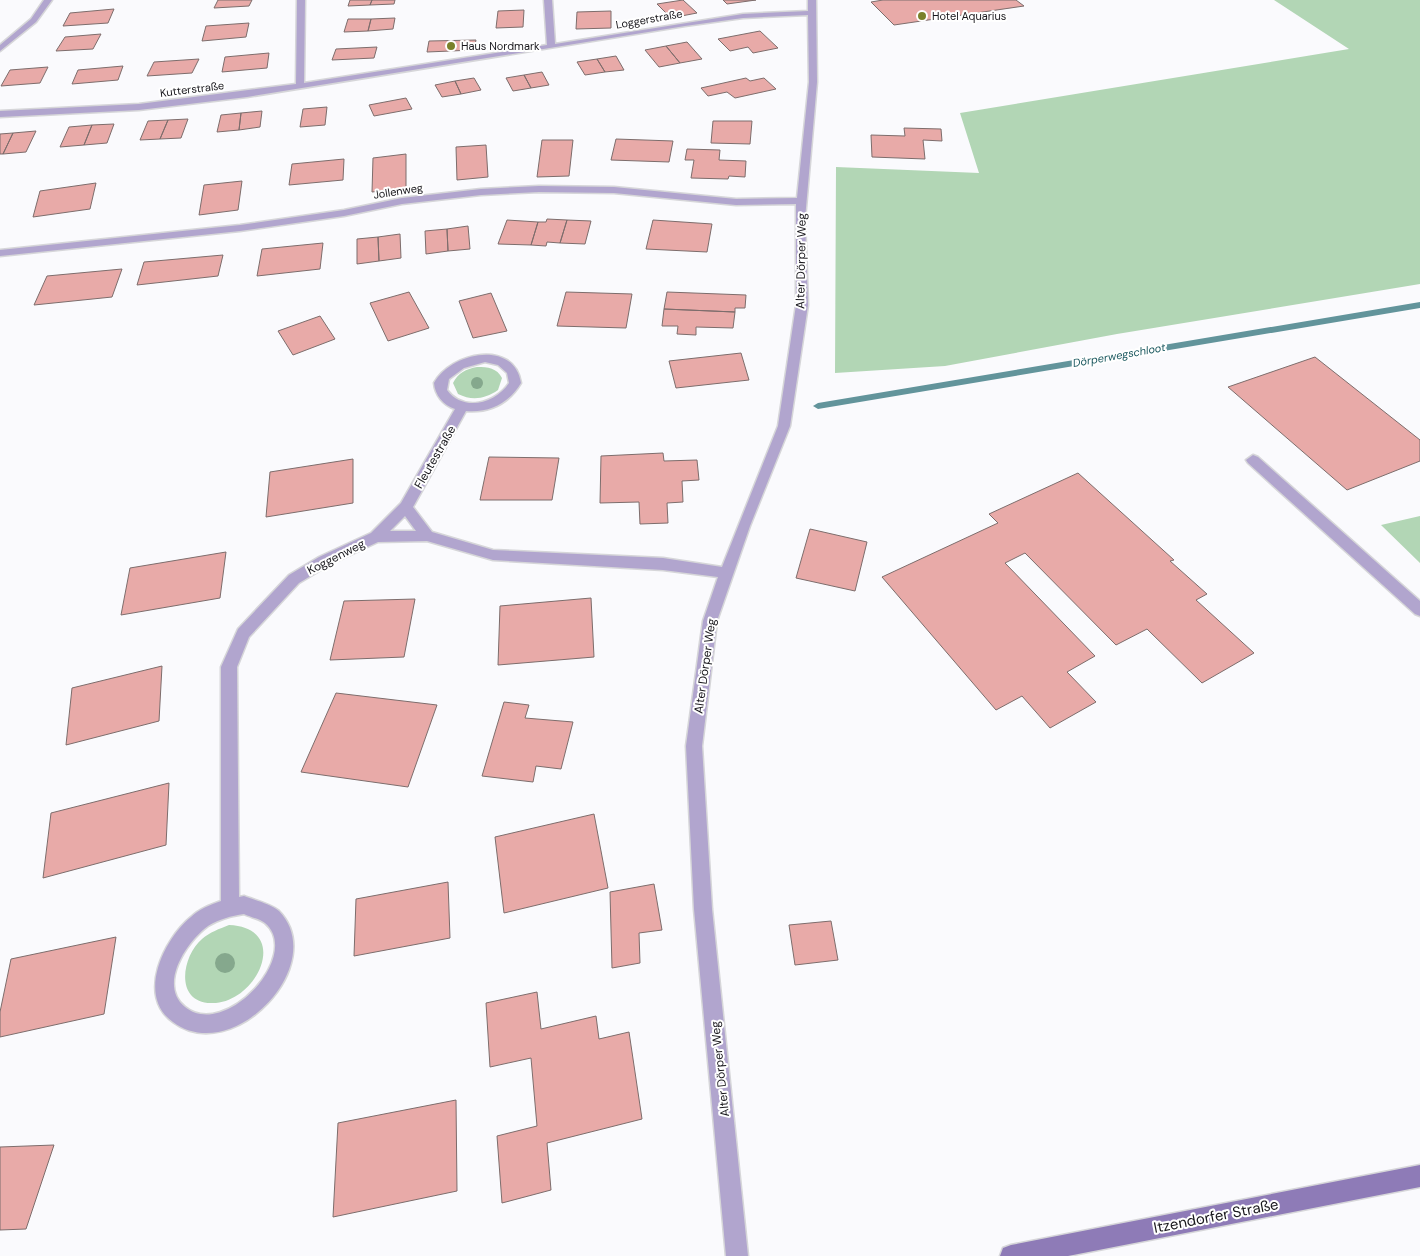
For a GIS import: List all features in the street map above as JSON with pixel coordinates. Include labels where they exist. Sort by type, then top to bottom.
[{"type":"street","points":[[0,48],[32,23],[45,8],[48,0]]},
{"type":"street","points":[[300,0],[300,86]]},
{"type":"street","points":[[548,0],[550,47]]},
{"type":"street","name":"Alter Dörper Weg","points":[[737,1256],[703,909],[694,746],[710,621],[742,526],[784,426],[802,305],[802,201],[814,82],[812,0]]},
{"type":"street","name":"Loggerstraße","points":[[300,86],[743,16],[811,13]]},
{"type":"street","name":"Kutterstraße","points":[[0,114],[36,114],[139,107],[300,86]]},
{"type":"street","name":"Jollenweg","points":[[0,253],[240,228],[344,213],[402,201],[481,192],[539,189],[614,190],[736,202],[802,201]]},
{"type":"street","points":[[485,358],[502,362],[513,371],[514,383],[506,396],[486,405],[463,406],[447,399],[442,392],[443,378],[455,366],[485,358]]},
{"type":"street","name":"Fleutestraße","points":[[376,537],[406,507],[463,406]]},
{"type":"street","points":[[1253,460],[1420,610]]},
{"type":"street","points":[[406,507],[427,536]]},
{"type":"street","name":"Koggenweg","points":[[230,907],[229,667],[243,633],[294,579],[324,561],[376,537],[427,536],[459,547],[494,555],[663,564],[726,573]]},
{"type":"street","points":[[244,905],[258,908],[270,914],[278,923],[283,936],[285,950],[282,966],[275,981],[263,997],[247,1010],[229,1020],[211,1024],[194,1023],[180,1016],[170,1004],[165,989],[166,972],[172,954],[182,938],[196,923],[213,913],[230,907],[244,905]]},
{"type":"street","name":"Itzendorfer Straße","points":[[1012,1256],[1420,1176]]},
{"type":"green space","points":[[1274,0],[1420,0],[1420,284],[1117,334],[945,366],[835,373],[836,167],[979,173],[960,113],[1349,49]]},
{"type":"green space","points":[[485,367],[498,372],[502,378],[498,390],[478,398],[468,398],[458,394],[453,383],[457,377],[469,369]]},
{"type":"green space","points":[[1420,516],[1420,563],[1381,525]]},
{"type":"green space","points":[[229,925],[248,929],[260,939],[263,952],[261,966],[253,980],[242,992],[227,1000],[211,1003],[199,1001],[191,995],[187,987],[185,977],[186,966],[195,947],[202,939]]},
{"type":"building","points":[[218,0],[252,0],[249,6],[214,8]]},
{"type":"building","points":[[350,0],[372,0],[370,5],[348,6]]},
{"type":"building","points":[[372,0],[395,0],[394,4],[370,5]]},
{"type":"building","points":[[683,0],[697,13],[671,18],[657,4]]},
{"type":"building","points":[[723,0],[756,0],[727,4]]},
{"type":"building","name":"Hotel Aquarius","points":[[883,0],[1016,0],[1024,6],[894,25],[871,2]]},
{"type":"building","points":[[114,9],[108,23],[63,26],[70,13]]},
{"type":"building","points":[[524,10],[523,27],[496,28],[498,11]]},
{"type":"building","points":[[611,11],[611,28],[576,29],[577,12]]},
{"type":"building","points":[[395,18],[393,29],[368,31],[371,19]]},
{"type":"building","points":[[348,19],[371,19],[368,31],[344,32]]},
{"type":"building","points":[[249,23],[246,37],[202,41],[206,26]]},
{"type":"building","points":[[760,31],[778,48],[753,53],[748,47],[730,51],[718,39]]},
{"type":"building","points":[[101,34],[93,49],[56,51],[65,37]]},
{"type":"building","name":"Haus Nordmark","points":[[476,40],[474,50],[427,52],[429,41]]},
{"type":"building","points":[[687,42],[702,59],[680,63],[666,46]]},
{"type":"building","points":[[666,46],[680,63],[659,67],[645,50]]},
{"type":"building","points":[[377,47],[374,58],[332,60],[336,49]]},
{"type":"building","points":[[269,53],[267,68],[222,72],[225,57]]},
{"type":"building","points":[[616,56],[624,70],[605,72],[597,59]]},
{"type":"building","points":[[199,59],[192,73],[147,76],[154,62]]},
{"type":"building","points":[[597,59],[605,72],[585,75],[577,62]]},
{"type":"building","points":[[123,66],[118,80],[72,84],[78,70]]},
{"type":"building","points":[[48,67],[40,83],[1,86],[10,70]]},
{"type":"building","points":[[542,72],[549,85],[531,88],[524,75]]},
{"type":"building","points":[[524,75],[531,88],[513,91],[506,78]]},
{"type":"building","points":[[474,78],[481,90],[461,94],[455,81]]},
{"type":"building","points":[[746,78],[750,81],[764,78],[776,89],[735,98],[727,92],[708,96],[701,88]]},
{"type":"building","points":[[455,81],[461,94],[442,97],[435,85]]},
{"type":"building","points":[[406,98],[412,109],[374,116],[369,105]]},
{"type":"building","points":[[327,107],[325,125],[300,127],[303,109]]},
{"type":"building","points":[[262,111],[260,127],[239,130],[241,113]]},
{"type":"building","points":[[241,113],[239,130],[217,132],[221,115]]},
{"type":"building","points":[[188,119],[181,138],[160,139],[168,120]]},
{"type":"building","points":[[168,120],[160,139],[140,140],[148,121]]},
{"type":"building","points":[[713,121],[752,121],[750,144],[711,143]]},
{"type":"building","points":[[114,124],[107,143],[84,145],[92,125]]},
{"type":"building","points":[[92,125],[84,145],[60,147],[69,127]]},
{"type":"building","points":[[904,128],[941,129],[942,141],[923,140],[925,159],[872,157],[871,135],[905,136]]},
{"type":"building","points":[[36,131],[26,152],[3,154],[13,133]]},
{"type":"building","points":[[13,133],[3,154],[0,154],[0,134]]},
{"type":"building","points":[[616,139],[673,141],[669,162],[611,160]]},
{"type":"building","points":[[542,140],[573,140],[569,176],[537,177]]},
{"type":"building","points":[[486,145],[488,177],[457,180],[456,147]]},
{"type":"building","points":[[687,149],[720,150],[719,160],[746,161],[745,177],[729,176],[728,179],[691,178],[694,160],[685,160]]},
{"type":"building","points":[[406,154],[406,188],[372,192],[373,158]]},
{"type":"building","points":[[344,159],[343,180],[289,185],[292,164]]},
{"type":"building","points":[[242,181],[238,210],[199,215],[204,185]]},
{"type":"building","points":[[96,183],[90,209],[33,217],[40,191]]},
{"type":"building","points":[[547,219],[567,220],[560,243],[547,242],[546,246],[531,245],[538,222],[546,222]]},
{"type":"building","points":[[507,220],[538,222],[531,245],[498,244]]},
{"type":"building","points":[[567,220],[591,221],[585,244],[560,243]]},
{"type":"building","points":[[653,220],[712,224],[707,252],[646,249]]},
{"type":"building","points":[[468,226],[470,249],[448,251],[447,229]]},
{"type":"building","points":[[447,229],[448,251],[426,254],[425,231]]},
{"type":"building","points":[[400,234],[401,258],[379,261],[378,237]]},
{"type":"building","points":[[378,237],[379,261],[357,264],[357,239]]},
{"type":"building","points":[[323,243],[320,269],[257,276],[262,249]]},
{"type":"building","points":[[223,255],[218,276],[137,285],[144,262]]},
{"type":"building","points":[[122,269],[112,297],[34,305],[47,276]]},
{"type":"building","points":[[409,292],[429,328],[388,341],[370,303]]},
{"type":"building","points":[[566,292],[632,294],[626,328],[557,326]]},
{"type":"building","points":[[667,292],[746,295],[745,308],[735,308],[735,312],[664,309]]},
{"type":"building","points":[[491,293],[507,331],[473,338],[459,301]]},
{"type":"building","points":[[664,309],[735,312],[733,328],[696,327],[696,335],[677,334],[678,326],[662,326]]},
{"type":"building","points":[[320,316],[335,339],[293,355],[278,331]]},
{"type":"building","points":[[741,353],[749,380],[676,388],[669,361]]},
{"type":"building","points":[[1315,357],[1420,440],[1420,461],[1347,490],[1228,387]]},
{"type":"building","points":[[663,453],[664,461],[697,460],[699,480],[682,481],[683,502],[667,503],[668,523],[640,524],[639,502],[600,503],[601,456]]},
{"type":"building","points":[[489,457],[559,458],[552,500],[480,500]]},
{"type":"building","points":[[353,459],[353,503],[266,517],[270,472]]},
{"type":"building","points":[[1078,473],[1174,560],[1170,561],[1207,594],[1196,600],[1254,653],[1202,683],[1147,629],[1116,645],[1025,553],[1005,563],[1095,656],[1067,672],[1096,702],[1050,728],[1022,696],[996,710],[882,577],[998,523],[989,514]]},
{"type":"building","points":[[810,529],[867,542],[855,591],[796,578]]},
{"type":"building","points":[[226,552],[220,598],[121,615],[130,568]]},
{"type":"building","points":[[591,598],[594,657],[498,665],[500,606]]},
{"type":"building","points":[[415,599],[404,657],[330,660],[344,601]]},
{"type":"building","points":[[162,666],[159,721],[66,745],[72,688]]},
{"type":"building","points":[[336,693],[437,705],[408,787],[301,772]]},
{"type":"building","points":[[504,702],[529,705],[525,718],[573,722],[561,769],[536,766],[533,782],[482,776]]},
{"type":"building","points":[[169,783],[166,845],[43,878],[51,813]]},
{"type":"building","points":[[594,814],[608,888],[504,913],[495,837]]},
{"type":"building","points":[[448,882],[450,938],[354,956],[356,899]]},
{"type":"building","points":[[654,884],[662,930],[639,933],[640,963],[612,968],[610,892]]},
{"type":"building","points":[[831,921],[838,960],[795,965],[789,925]]},
{"type":"building","points":[[116,937],[104,1014],[0,1037],[0,1012],[11,959]]},
{"type":"building","points":[[537,992],[541,1029],[596,1016],[599,1039],[629,1032],[642,1119],[547,1143],[551,1190],[502,1203],[497,1136],[537,1126],[531,1058],[490,1067],[486,1003]]},
{"type":"building","points":[[456,1100],[457,1191],[333,1217],[338,1123]]},
{"type":"building","points":[[54,1145],[26,1229],[0,1230],[0,1147]]},
{"type":"waterway","name":"Dörperwegschloot","points":[[818,406],[1420,305]]},
{"type":"place","name":"Hotel Aquarius","points":[[922,16]]},
{"type":"place","name":"Haus Nordmark","points":[[451,46]]}]
